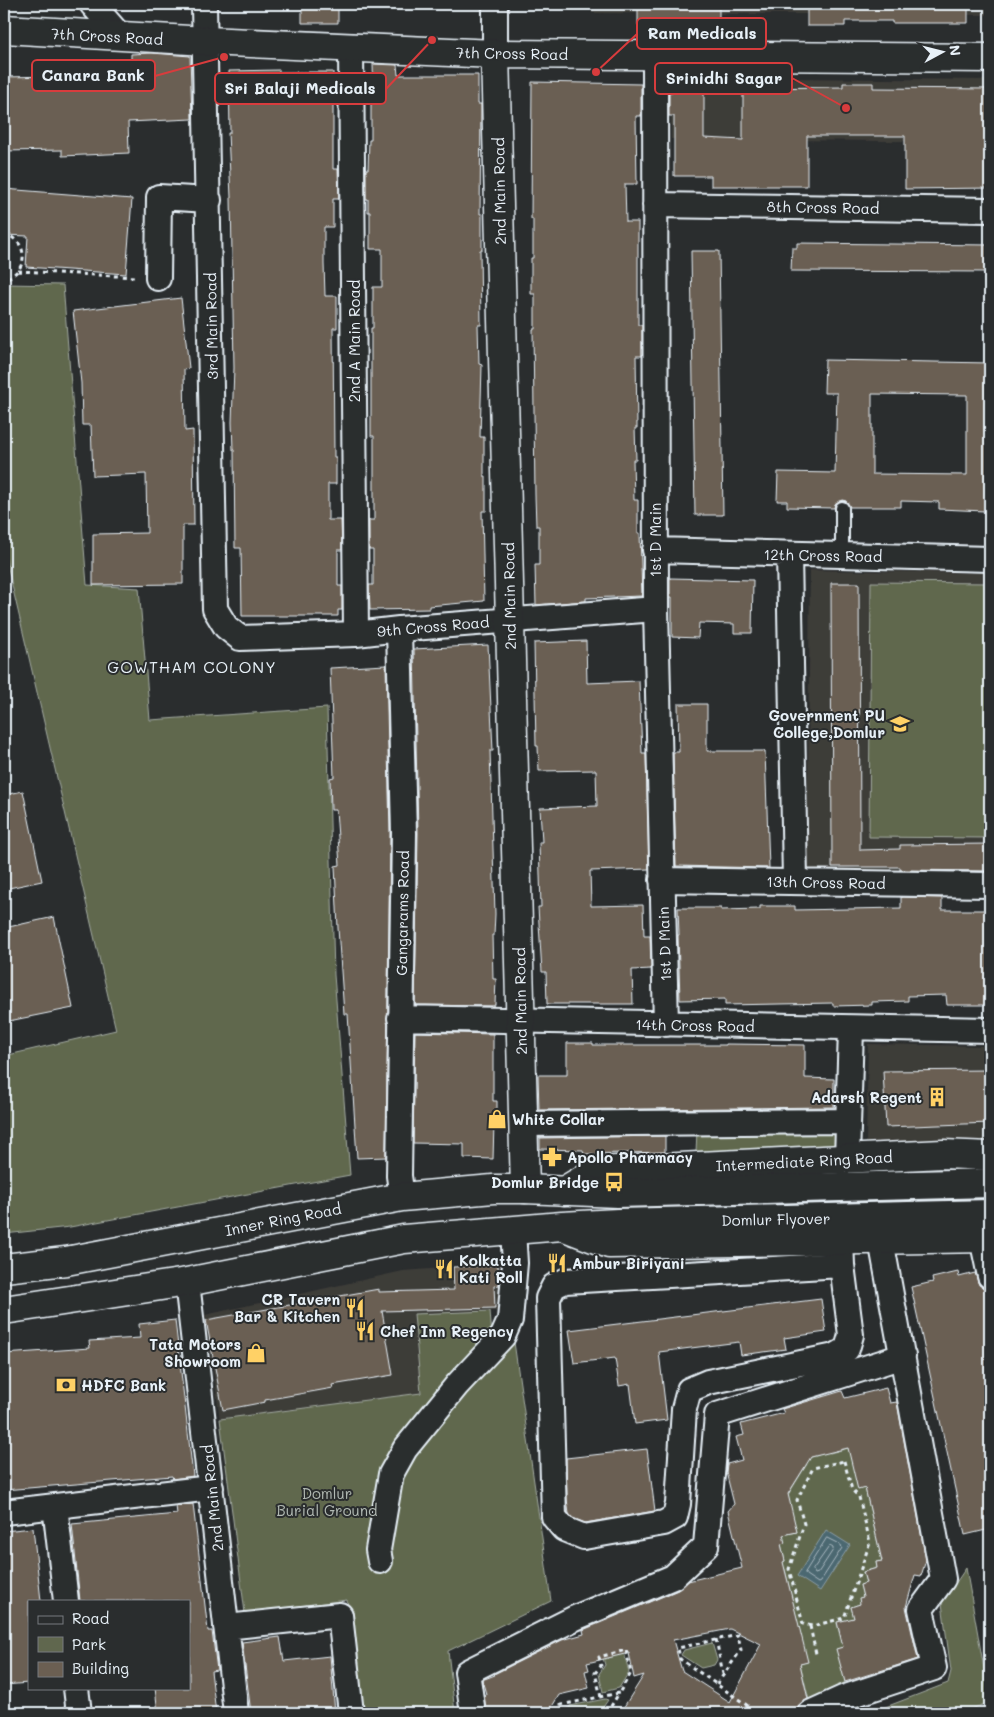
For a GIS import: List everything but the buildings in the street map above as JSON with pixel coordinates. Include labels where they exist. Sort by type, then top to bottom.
[{"type":"street","points":[[92,4],[120,36]]},
{"type":"street","name":"3rd Main Road","points":[[204,4],[215,609],[226,628],[240,638]]},
{"type":"street","name":"2nd Main Road","points":[[494,4],[524,1189]]},
{"type":"street","name":"7th Cross Road","points":[[4,29],[206,41],[496,54],[990,58]]},
{"type":"street","name":"2nd A Main Road","points":[[352,48],[356,634]]},
{"type":"street","name":"1st D Main","points":[[655,55],[655,550],[666,1024]]},
{"type":"street","points":[[158,278],[159,197],[209,200]]},
{"type":"street","name":"8th Cross Road","points":[[655,205],[990,210]]},
{"type":"street","name":"12th Cross Road","points":[[655,550],[990,559]]},
{"type":"street","points":[[789,554],[795,881]]},
{"type":"street","name":"9th Cross Road","points":[[240,638],[356,634],[656,608]]},
{"type":"street","name":"Gangarams Road","points":[[399,629],[404,832],[399,1176],[402,1197]]},
{"type":"street","name":"13th Cross Road","points":[[662,880],[990,885]]},
{"type":"street","name":"14th Cross Road","points":[[400,1018],[990,1030]]},
{"type":"street","points":[[847,1159],[851,1028]]},
{"type":"street","points":[[523,1124],[848,1121]]},
{"type":"street","name":"Intermediate Ring Road","points":[[564,1191],[597,1171],[943,1154],[990,1156]]},
{"type":"street","name":"Domlur Flyover","points":[[564,1191],[618,1193],[990,1183]]},
{"type":"street","name":"Inner Ring Road","points":[[4,1268],[66,1261],[402,1197],[493,1189],[564,1191]]},
{"type":"street","name":"Domlur Flyover","points":[[562,1226],[618,1223],[988,1230]]},
{"type":"street","points":[[4,1310],[187,1282],[404,1239],[562,1226],[609,1244],[842,1252]]},
{"type":"street","points":[[380,1560],[378,1550],[392,1474],[406,1449],[458,1385],[503,1336],[510,1320],[515,1263],[512,1230]]},
{"type":"street","points":[[842,1252],[851,1335],[847,1349],[835,1356],[708,1382],[689,1390],[684,1409],[678,1504],[675,1517],[664,1523],[584,1537],[564,1530],[554,1517],[548,1298],[554,1286],[565,1281],[842,1252],[881,1240],[988,1230],[990,1276]]},
{"type":"street","points":[[810,1713],[842,1698],[934,1668],[921,1609],[942,1579],[881,1240]]},
{"type":"street","name":"2nd Main Road","points":[[187,1282],[236,1713]]},
{"type":"street","points":[[473,1713],[467,1672],[575,1618],[673,1577],[706,1546],[717,1416],[903,1356]]},
{"type":"street","points":[[4,1512],[211,1488]]},
{"type":"street","points":[[55,1506],[66,1600]]},
{"type":"street","points":[[226,1627],[340,1614],[351,1713]]},
{"type":"street","points":[[76,1690],[78,1713]]},
{"type":"lane","points":[[842,508],[842,555]]},
{"type":"path","points":[[4,234],[15,238],[23,250],[22,264],[18,271],[4,279]]},
{"type":"path","points":[[18,271],[158,278]]},
{"type":"path","points":[[844,1461],[852,1490],[859,1497],[870,1542],[844,1618],[810,1625],[803,1624],[789,1568],[804,1524],[797,1500],[813,1468],[844,1461]]},
{"type":"path","points":[[810,1625],[816,1654]]},
{"type":"path","points":[[717,1684],[741,1650],[738,1635],[678,1648],[680,1659],[751,1708],[752,1713]]},
{"type":"path","points":[[716,1639],[723,1674]]},
{"type":"path","points":[[600,1697],[594,1674],[600,1666],[599,1657],[626,1650],[631,1673],[607,1713]]},
{"type":"path","points":[[557,1713],[561,1705],[619,1693]]},
{"type":"shaded area","points":[[592,4],[990,4],[990,15],[592,13]]},
{"type":"shaded area","points":[[671,77],[990,80],[990,142],[671,139]]},
{"type":"shaded area","name":"Government PU College,Domlur","points":[[810,570],[990,573],[990,878],[807,876]]},
{"type":"shaded area","points":[[868,1044],[990,1046],[990,1142],[866,1144]]},
{"type":"shaded area","points":[[500,1264],[499,1311],[414,1314],[421,1393],[220,1419],[205,1315],[403,1271]]},
{"type":"green space","points":[[4,284],[63,285],[87,585],[139,588],[150,720],[327,708],[334,975],[350,1175],[70,1227],[4,1234],[4,1056],[116,1030],[4,551]]},
{"type":"green space","points":[[871,582],[990,583],[990,838],[869,837]]},
{"type":"green space","points":[[840,1127],[839,1148],[696,1153],[697,1130]]},
{"type":"green space","name":"Domlur Burial Ground","points":[[490,1311],[493,1351],[514,1342],[551,1601],[448,1651],[455,1713],[361,1713],[347,1600],[245,1613],[220,1419],[421,1393],[414,1314]]},
{"type":"green space","points":[[818,1447],[830,1453],[852,1447],[865,1488],[882,1561],[876,1562],[877,1568],[863,1572],[866,1583],[860,1585],[863,1597],[860,1604],[851,1607],[856,1625],[848,1620],[837,1623],[843,1647],[837,1649],[845,1682],[811,1708],[800,1664],[806,1662],[785,1569],[776,1563],[785,1561],[781,1544],[783,1535],[797,1532],[786,1498],[807,1464],[800,1460],[819,1455]]},
{"type":"green space","points":[[966,1568],[990,1702],[961,1713],[870,1713],[948,1683],[951,1671],[942,1603]]},
{"type":"green space","points":[[712,1643],[717,1660],[714,1665],[701,1668],[681,1655],[684,1650]]},
{"type":"green space","points":[[624,1653],[629,1672],[619,1688],[603,1692],[599,1674],[605,1665],[603,1658]]},
{"type":"green space","points":[[608,1700],[599,1713],[566,1713],[570,1706]]},
{"type":"water","points":[[826,1530],[850,1545],[820,1591],[797,1576]]},
{"type":"place","name":"Sri Balaji Medicals","points":[[432,40]]},
{"type":"place","name":"Canara Bank","points":[[224,57]]},
{"type":"place","name":"Ram Medicals","points":[[596,72]]},
{"type":"place","name":"Srinidhi Sagar","points":[[846,108]]},
{"type":"place","name":"Government PU College,Domlur","points":[[900,724]]},
{"type":"place","name":"Adarsh Regent","points":[[937,1097]]},
{"type":"place","name":"White Collar","points":[[497,1119]]},
{"type":"place","name":"Apollo Pharmacy","points":[[552,1157]]},
{"type":"place","name":"Domlur Bridge","points":[[614,1182]]},
{"type":"place","name":"Ambur Biriyani","points":[[557,1263]]},
{"type":"place","name":"Kolkatta Kati Roll","points":[[444,1269]]},
{"type":"place","name":"CR Tavern Bar & Kitchen","points":[[355,1308]]},
{"type":"place","name":"Chef Inn Regency","points":[[365,1331]]},
{"type":"place","name":"Tata Motors Showroom","points":[[256,1353]]},
{"type":"place","name":"HDFC Bank","points":[[66,1385]]},
{"type":"district","name":"GOWTHAM COLONY","points":[[192,666]]}]
